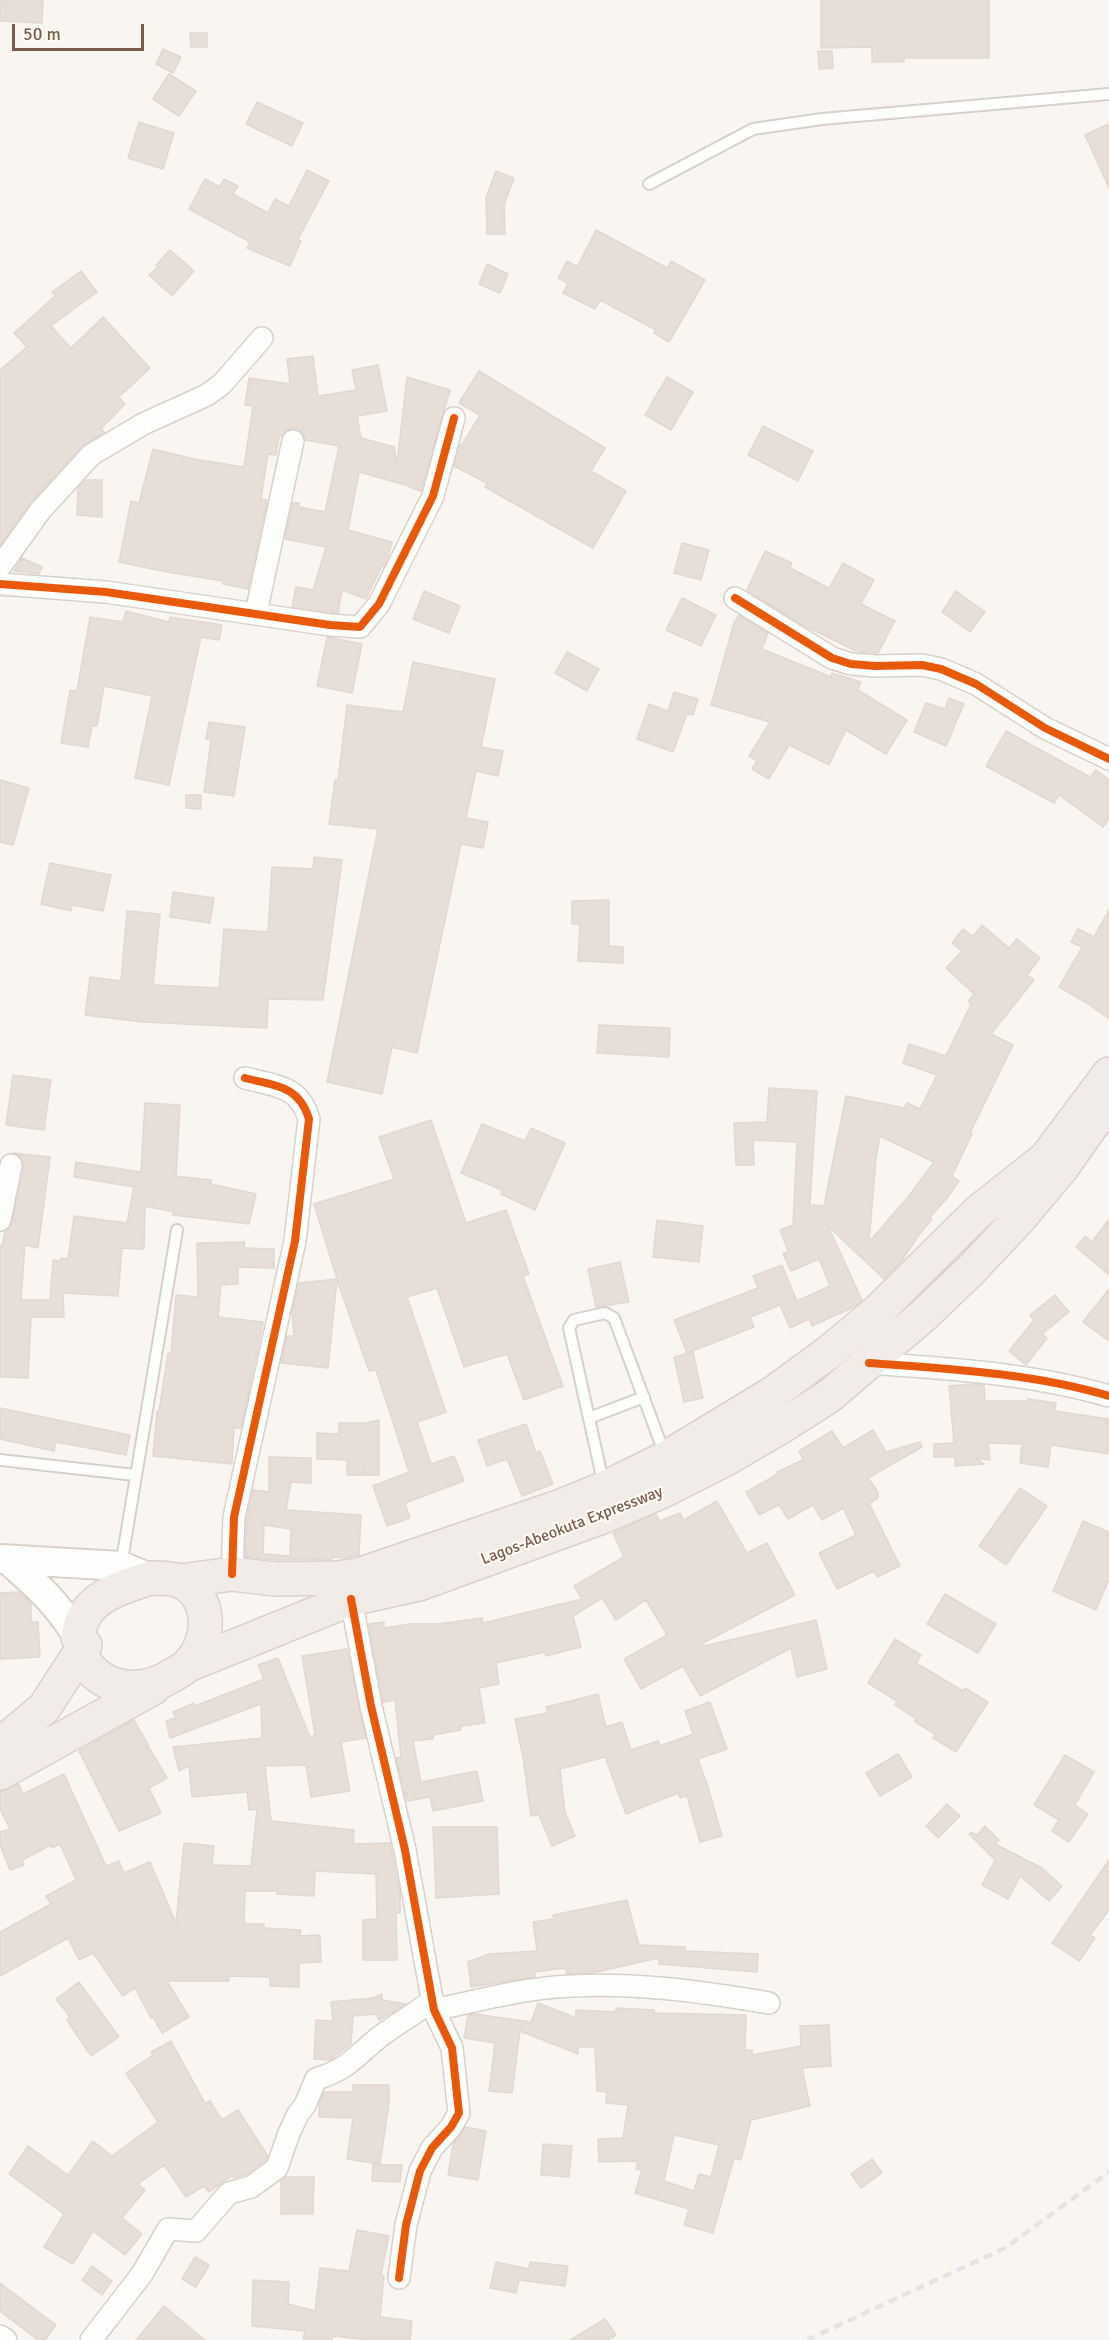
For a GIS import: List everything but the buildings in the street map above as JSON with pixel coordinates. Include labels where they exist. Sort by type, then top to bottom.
[{"type":"highway","name":"Lagos-Abeokuta Expressway","points":[[151,1575],[232,1574],[274,1579],[336,1578],[358,1575],[561,1506],[666,1458],[773,1393],[829,1352],[877,1311],[979,1211],[1046,1158],[1109,1074]]},
{"type":"highway","name":"Lagos-Abeokuta Expressway","points":[[0,1773],[176,1673],[351,1599],[419,1584],[602,1517],[663,1491],[726,1459],[779,1428],[828,1397],[924,1315],[1018,1220],[1061,1169],[1109,1101]]},
{"type":"highway","points":[[151,1575],[196,1592],[205,1610],[207,1628],[200,1646],[176,1673],[141,1687],[119,1687],[100,1679],[86,1666],[80,1654],[83,1618],[94,1604],[116,1590],[151,1575]]},
{"type":"highway","points":[[0,1745],[44,1708],[82,1641]]},
{"type":"main road","points":[[4,1559],[151,1575]]},
{"type":"main road","points":[[4,1559],[52,1599],[82,1641]]},
{"type":"street","points":[[0,567],[40,511],[91,455],[143,424],[207,395],[222,384],[262,338]]},
{"type":"street","points":[[0,584],[106,592],[330,625],[360,627],[380,604],[433,496],[454,418]]},
{"type":"street","points":[[256,613],[292,441]]},
{"type":"street","points":[[735,598],[832,658],[851,664],[922,665],[941,669],[976,684],[1045,728],[1109,759]]},
{"type":"street","points":[[232,1574],[234,1517],[295,1241],[309,1119],[305,1104],[289,1090],[245,1078]]},
{"type":"street","points":[[0,1220],[11,1165]]},
{"type":"street","points":[[869,1363],[953,1369],[1029,1378],[1109,1396]]},
{"type":"street","points":[[351,1599],[371,1706],[405,1850],[434,2005],[452,2048],[459,2113],[451,2127],[432,2148],[420,2171],[406,2225],[399,2278]]},
{"type":"street","points":[[91,2340],[142,2274],[168,2229],[196,2230],[229,2193],[251,2187],[277,2168],[289,2133],[298,2114],[305,2106],[316,2079],[336,2073],[356,2060],[381,2036],[434,2005],[555,1987],[617,1985],[699,1991],[769,2003]]},
{"type":"street","points":[[0,2336],[6,2340]]},
{"type":"lane","points":[[650,184],[753,129],[822,119],[1109,94]]},
{"type":"lane","points":[[151,1575],[135,1475],[177,1230]]},
{"type":"lane","points":[[604,1488],[569,1328],[574,1320],[605,1313],[614,1318],[666,1458]]},
{"type":"lane","points":[[589,1418],[644,1397]]},
{"type":"lane","points":[[0,1460],[135,1475]]},
{"type":"railway","points":[[807,2340],[1005,2248],[1109,2172]]},
{"type":"cycle path","points":[[0,584],[106,592],[330,625],[360,627],[379,604],[433,496],[454,418]]},
{"type":"cycle path","points":[[735,598],[832,658],[851,664],[922,665],[941,669],[976,684],[1045,728],[1109,759]]},
{"type":"cycle path","points":[[232,1574],[234,1517],[295,1241],[309,1119],[305,1108],[292,1093],[276,1086],[245,1078]]},
{"type":"cycle path","points":[[869,1363],[1020,1377],[1109,1396]]},
{"type":"cycle path","points":[[351,1599],[371,1706],[405,1850],[434,2010],[452,2048],[459,2113],[451,2127],[432,2148],[420,2171],[406,2225],[399,2278]]}]
